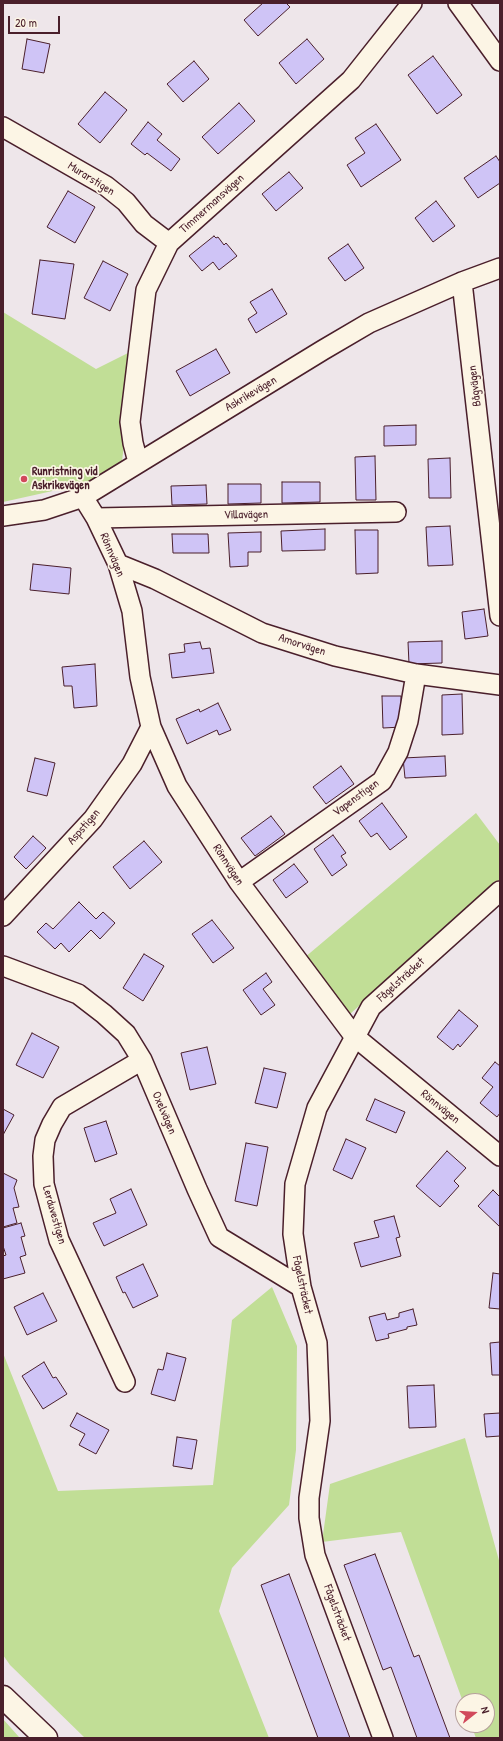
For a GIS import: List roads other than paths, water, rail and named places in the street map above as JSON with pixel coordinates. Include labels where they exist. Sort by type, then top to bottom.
[{"type":"main road","points":[[3,1697],[46,1738]]},
{"type":"street","name":"Timmermansvägen","points":[[138,462],[130,422],[146,290],[169,243],[352,80],[412,3]]},
{"type":"street","points":[[458,3],[500,61]]},
{"type":"street","name":"Murarstigen","points":[[3,127],[106,186],[126,202],[144,224],[169,243]]},
{"type":"street","name":"Askrikevägen","points":[[3,516],[44,510],[83,497],[138,462],[369,323],[462,282],[500,268]]},
{"type":"street","name":"Bågvägen","points":[[462,282],[493,490],[500,616]]},
{"type":"street","name":"Rönnvägen","points":[[83,497],[96,518],[118,564],[132,611],[140,677],[151,727],[177,786],[239,882],[354,1036],[500,1156]]},
{"type":"street","name":"Villavägen","points":[[96,518],[396,512]]},
{"type":"street","name":"Amorvägen","points":[[118,564],[155,579],[262,633],[335,656],[416,674],[500,685]]},
{"type":"street","name":"Vapenstigen","points":[[239,882],[382,781],[401,744],[408,721],[416,674]]},
{"type":"street","name":"Aspstigen","points":[[3,916],[93,819],[132,764],[151,727]]},
{"type":"street","name":"Fågelsträcket","points":[[383,1738],[315,1555],[309,1518],[309,1498],[320,1421],[317,1343],[301,1287],[293,1234],[295,1184],[317,1108],[354,1036],[371,1007],[500,891]]},
{"type":"street","name":"Oxelvägen","points":[[3,966],[78,994],[104,1014],[126,1034],[142,1060],[196,1189],[220,1237],[301,1287]]},
{"type":"street","name":"Lerduvestigen","points":[[125,1382],[59,1240],[44,1184],[43,1156],[45,1140],[62,1107],[142,1060]]},
{"type":"place","name":"Runristning vid Askrikevägen","points":[[24,479]]}]
